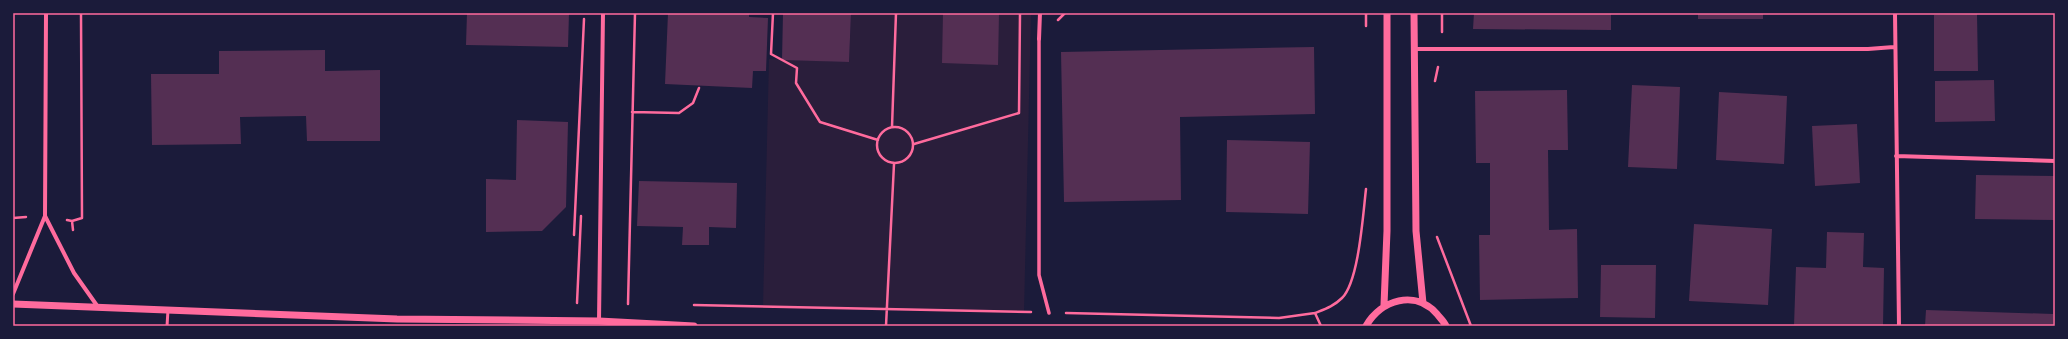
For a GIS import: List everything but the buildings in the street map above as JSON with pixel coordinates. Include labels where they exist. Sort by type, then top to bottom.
[{"type":"street","points":[[13,294],[45,216],[46,13]]},
{"type":"street","points":[[600,321],[603,13]]},
{"type":"street","points":[[1040,13],[1039,275],[1049,312]]},
{"type":"street","points":[[1384,305],[1387,231],[1387,13]]},
{"type":"street","points":[[1414,13],[1416,231],[1423,303]]},
{"type":"street","points":[[1895,13],[1894,47],[1899,326]]},
{"type":"street","points":[[1414,49],[1852,49],[1894,47]]},
{"type":"street","points":[[1896,156],[2055,161]]},
{"type":"street","points":[[45,216],[74,273],[99,308]]},
{"type":"street","points":[[1366,326],[1372,316],[1384,305],[1398,301],[1413,300],[1423,303],[1431,308],[1446,326]]},
{"type":"street","points":[[13,304],[168,310],[398,322],[600,321],[694,326]]},
{"type":"lane","points":[[167,326],[168,310]]},
{"type":"path","points":[[45,216],[72,220],[82,218],[81,13]]},
{"type":"path","points":[[574,235],[583,25],[585,13]]},
{"type":"path","points":[[628,304],[635,13]]},
{"type":"path","points":[[773,13],[771,54],[797,68],[796,83],[820,122],[878,140]]},
{"type":"path","points":[[892,127],[896,13]]},
{"type":"path","points":[[914,144],[1019,113],[1020,13]]},
{"type":"path","points":[[1366,13],[1366,29]]},
{"type":"path","points":[[632,112],[679,113],[693,103],[699,88]]},
{"type":"path","points":[[892,127],[899,127],[909,132],[914,144],[910,156],[906,161],[894,164],[882,158],[877,147],[878,140],[881,133],[892,127]]},
{"type":"path","points":[[886,326],[892,247],[894,164]]},
{"type":"path","points":[[690,305],[1278,318],[1315,314],[1331,307],[1344,297],[1355,270],[1367,185]]},
{"type":"path","points":[[72,220],[74,235]]},
{"type":"path","points":[[1435,232],[1471,326]]},
{"type":"path","points":[[569,303],[600,302],[636,304]]},
{"type":"path","points":[[1315,314],[1321,326]]},
{"type":"shaded area","points":[[851,13],[1031,13],[1024,312],[763,306],[769,59],[849,62]]}]
